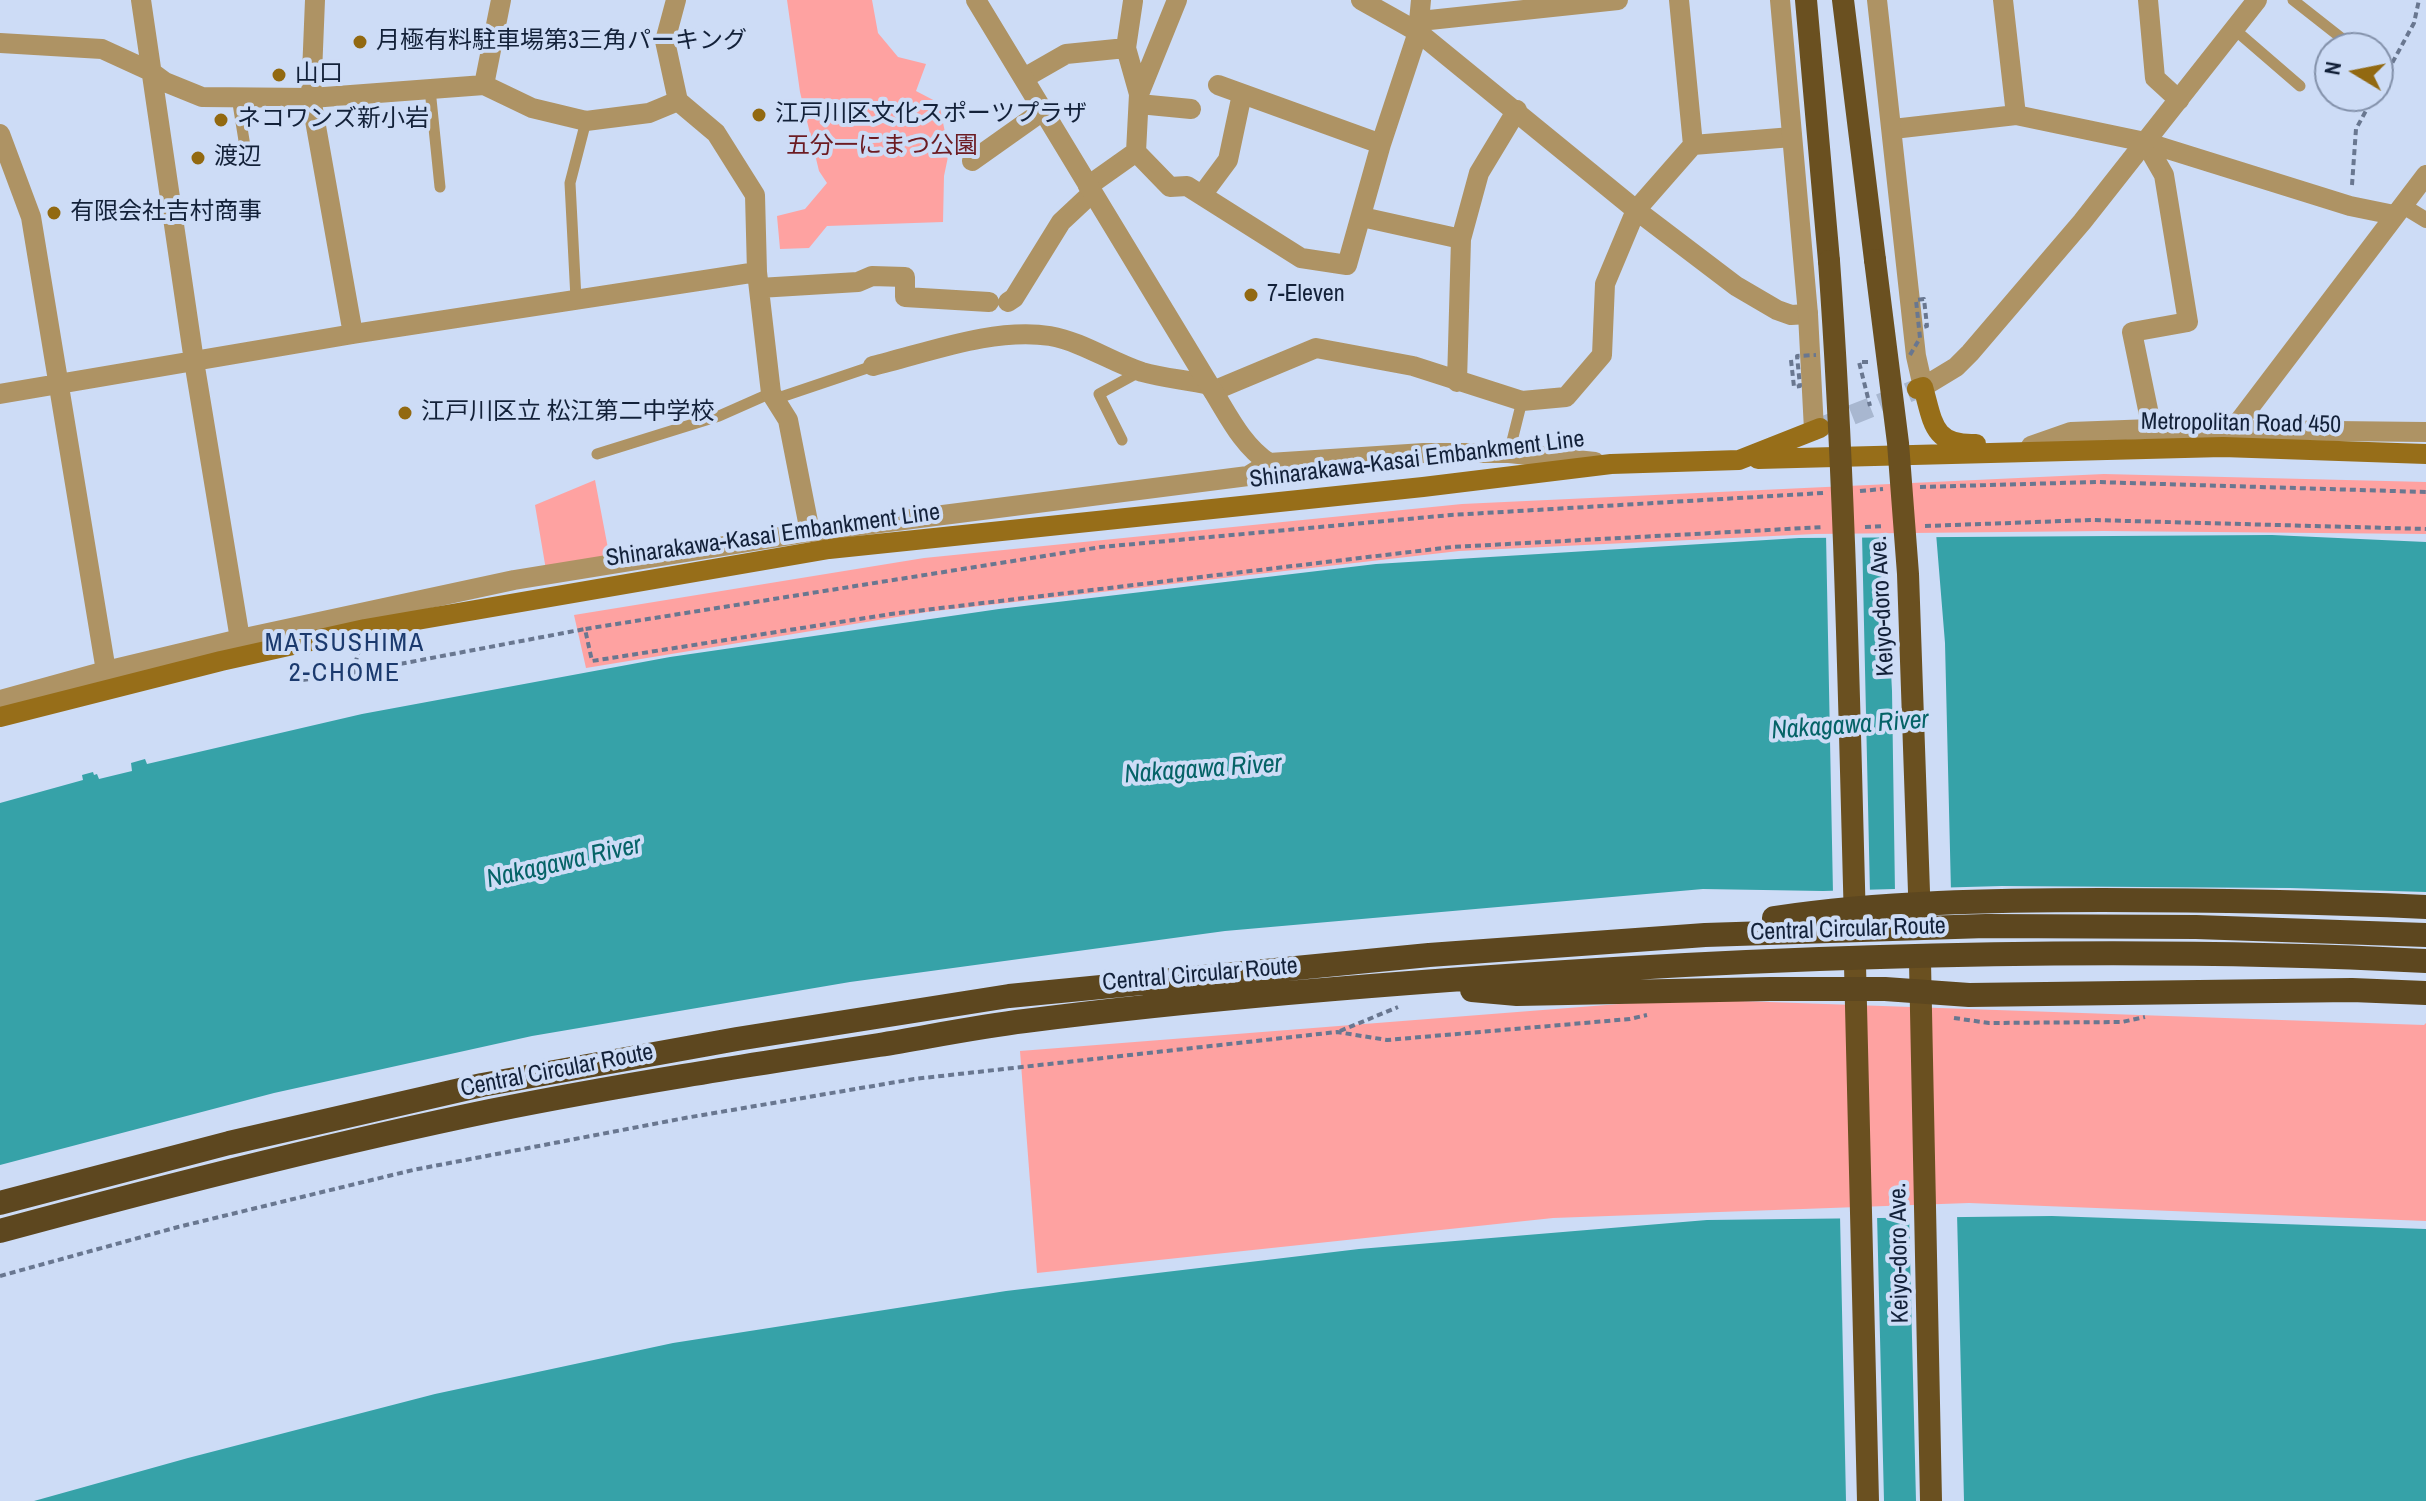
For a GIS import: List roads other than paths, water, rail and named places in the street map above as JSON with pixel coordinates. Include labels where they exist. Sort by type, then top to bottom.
[{"type":"highway","name":"Keiyo-doro Ave.","points":[[1806,0],[1837,373],[1855,923],[1868,1501]]},
{"type":"highway","name":"Keiyo-doro Ave.","points":[[1843,0],[1898,443],[1908,574],[1920,921],[1931,1501]]},
{"type":"highway","points":[[1705,935],[1775,918],[1885,905],[1933,903],[2169,900],[2426,907]]},
{"type":"highway","name":"Central Circular Route","points":[[0,1203],[215,1147],[482,1085],[767,1034],[1056,991],[1429,955],[1705,935],[1986,926],[2196,927],[2426,935]]},
{"type":"highway","name":"Central Circular Route","points":[[0,1231],[369,1138],[493,1111],[711,1070],[1018,1022],[1153,1006],[1410,983],[1691,964],[1989,952],[2198,953],[2426,961]]},
{"type":"highway","points":[[1410,983],[1517,994],[1770,989],[1885,989],[1969,995],[2352,990],[2426,993]]},
{"type":"main road","name":"Metropolitan Road 450","points":[[1920,388],[1934,426],[1942,437],[1964,445],[2031,446],[2055,451]]},
{"type":"main road","name":"Metropolitan Road 450","points":[[1739,460],[1817,429]]},
{"type":"main road","name":"Metropolitan Road 450","points":[[1611,464],[2223,447],[2426,454]]},
{"type":"main road","name":"Shinarakawa-Kasai Embankment Line","points":[[0,717],[364,622],[829,549],[1423,487],[1611,464]]},
{"type":"street","points":[[141,0],[194,361],[240,639]]},
{"type":"street","points":[[315,0],[311,98],[353,334]]},
{"type":"street","points":[[484,85],[501,0]]},
{"type":"street","points":[[676,0],[665,41],[678,101],[716,133],[755,195],[758,280],[773,396],[788,420],[810,532]]},
{"type":"street","points":[[976,0],[1211,388],[1245,441],[1269,463]]},
{"type":"street","points":[[1139,99],[1177,0]]},
{"type":"street","points":[[1361,0],[1420,18],[1618,0]]},
{"type":"street","points":[[1679,0],[1693,145]]},
{"type":"street","points":[[1780,0],[1817,429]]},
{"type":"street","points":[[1877,0],[1920,388],[1956,367],[1970,353],[2082,222],[2257,0]]},
{"type":"street","points":[[2003,0],[2016,115]]},
{"type":"street","points":[[2148,0],[2155,78],[2179,100]]},
{"type":"street","points":[[1133,1],[1126,48],[1139,99],[1136,152],[1170,187],[1187,186],[1301,258],[1347,265],[1420,18]]},
{"type":"street","points":[[1420,18],[1517,110],[1636,210],[1736,286],[1777,310],[1791,315],[1808,314]]},
{"type":"street","points":[[0,43],[102,49],[150,71],[165,82],[202,97],[311,98],[484,85],[532,108],[586,121],[649,113],[678,101]]},
{"type":"street","points":[[1024,78],[1066,54],[1126,48]]},
{"type":"street","points":[[1218,85],[1381,144]]},
{"type":"street","points":[[1202,195],[1228,160],[1242,94]]},
{"type":"street","points":[[1139,99],[1191,109]]},
{"type":"street","points":[[972,161],[1044,110]]},
{"type":"street","points":[[1457,382],[1461,239],[1479,173],[1517,110]]},
{"type":"street","points":[[1893,129],[2016,115],[2145,142],[2350,206],[2409,205],[2426,220]]},
{"type":"street","points":[[0,134],[31,217],[61,383],[106,671]]},
{"type":"street","points":[[873,366],[993,337],[1023,334],[1051,336],[1141,371],[1211,388],[1316,348],[1413,366],[1522,401],[1566,397],[1602,355],[1605,284],[1636,210],[1693,145],[1792,137]]},
{"type":"street","points":[[2145,142],[2164,175],[2188,322],[2132,332],[2152,429]]},
{"type":"street","points":[[0,394],[576,299],[758,280],[858,282],[872,276],[905,277],[905,297],[998,302],[1014,298],[1061,222],[1090,189],[1136,152]]},
{"type":"street","points":[[2234,428],[2409,205],[2426,175]]},
{"type":"street","points":[[1362,217],[1461,239]]},
{"type":"street","points":[[2031,446],[2071,432],[2152,429],[2426,432]]},
{"type":"street","points":[[0,700],[240,639],[364,622],[514,580],[810,532],[1056,498],[1248,476],[1269,463],[1424,453],[1509,453],[1611,464]]},
{"type":"lane","points":[[2293,0],[2334,32]]},
{"type":"lane","points":[[2234,29],[2300,86]]},
{"type":"lane","points":[[430,89],[440,187]]},
{"type":"lane","points":[[237,97],[247,159]]},
{"type":"lane","points":[[576,299],[570,183],[586,121]]},
{"type":"lane","points":[[597,454],[873,366]]},
{"type":"lane","points":[[1122,440],[1099,394],[1141,371]]},
{"type":"lane","points":[[1509,453],[1522,401]]},
{"type":"water","name":"Nakagawa River","points":[[2272,535],[2426,542],[2426,892],[2002,886],[1823,891],[1703,889],[1225,931],[850,982],[532,1036],[274,1093],[0,1165],[0,803],[83,780],[82,775],[93,772],[99,779],[132,771],[131,763],[145,759],[147,764],[362,714],[670,657],[999,609],[1376,564],[1799,538]]},
{"type":"water","points":[[2052,1216],[2426,1229],[2426,1501],[34,1501],[435,1394],[673,1343],[1006,1291],[1359,1249],[1707,1220]]},
{"type":"tunnel","points":[[1824,426],[1917,389]]},
{"type":"place","name":"月極有料駐車場第3三角パーキング","points":[[360,42]]},
{"type":"place","name":"山口","points":[[279,75]]},
{"type":"place","name":"江戸川区文化スポーツプラザ","points":[[759,115]]},
{"type":"place","name":"ネコワンズ新小岩","points":[[221,120]]},
{"type":"place","name":"渡辺","points":[[198,158]]},
{"type":"place","name":"有限会社吉村商事","points":[[54,213]]},
{"type":"place","name":"7-Eleven","points":[[1251,295]]},
{"type":"place","name":"江戸川区立 松江第二中学校","points":[[405,413]]},
{"type":"district","name":"MATSUSHIMA 2-CHOME","points":[[345,659]]},
{"type":"park label","name":"五分一にまつ公園","points":[[882,147]]}]
